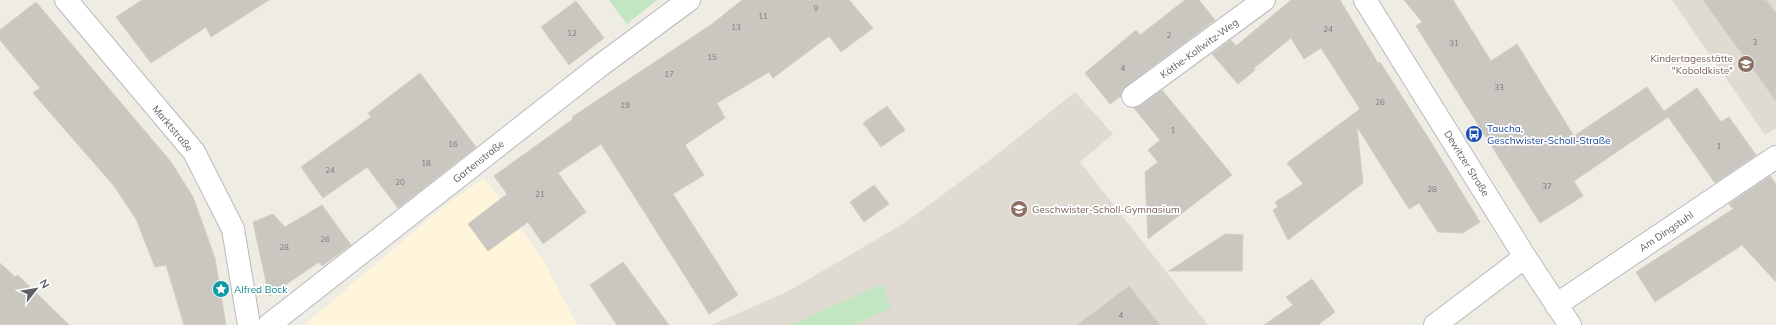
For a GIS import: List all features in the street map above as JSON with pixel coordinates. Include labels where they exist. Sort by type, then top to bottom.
[{"type":"street","name":"Marktstraße","points":[[66,0],[194,152],[233,229],[248,325]]},
{"type":"street","name":"Gartenstraße","points":[[269,325],[597,68],[690,0]]},
{"type":"street","name":"Käthe-Kollwitz-Weg","points":[[1133,96],[1264,0]]},
{"type":"street","name":"Dewitzer Straße","points":[[1365,0],[1525,257],[1570,325]]},
{"type":"street","name":"Am Dingstuhl","points":[[1556,305],[1776,156]]},
{"type":"street","points":[[1435,325],[1525,257]]},
{"type":"shaded area","name":"Kindertagesstätte \"Koboldkiste\"","points":[[1672,0],[1776,0],[1776,128],[1765,135]]},
{"type":"shaded area","name":"Geschwister-Scholl-Gymnasium","points":[[1075,92],[1113,134],[1080,162],[1208,325],[711,325],[787,292],[906,222],[995,156]]},
{"type":"shaded area","points":[[484,178],[542,258],[577,325],[304,325],[442,208]]},
{"type":"green space","points":[[609,0],[657,0],[627,24]]},
{"type":"green space","points":[[882,284],[891,308],[854,325],[791,325]]},
{"type":"building","points":[[142,0],[269,0],[211,37],[206,27],[151,63],[116,17]]},
{"type":"building","points":[[742,0],[849,0],[873,28],[841,52],[829,36],[773,78],[769,72],[717,103],[725,118],[685,145],[704,175],[673,194],[738,295],[709,314],[601,144],[558,173],[586,212],[543,244],[528,222],[488,251],[468,224],[507,194],[494,176],[573,119],[572,117],[712,24]]},
{"type":"building","points":[[1185,0],[1199,0],[1215,20],[1126,86],[1122,91],[1121,96],[1110,104],[1085,73],[1136,30],[1140,35]]},
{"type":"building","points":[[1291,0],[1340,0],[1378,63],[1380,62],[1480,222],[1463,233],[1438,232],[1419,203],[1409,209],[1357,127],[1363,183],[1288,240],[1273,210],[1278,207],[1275,202],[1303,184],[1287,163],[1360,109],[1321,48],[1304,59],[1291,38],[1254,68],[1255,70],[1238,84],[1212,54],[1231,40],[1236,46]]},
{"type":"building","points":[[1404,0],[1453,0],[1491,61],[1517,44],[1574,136],[1647,87],[1668,117],[1574,181],[1583,196],[1540,223],[1416,26],[1422,22]]},
{"type":"building","points":[[1703,0],[1766,0],[1776,13],[1776,101]]},
{"type":"building","points":[[576,1],[604,38],[569,65],[541,27]]},
{"type":"building","points":[[36,2],[171,162],[193,197],[215,258],[226,325],[184,325],[166,265],[155,267],[136,219],[114,186],[33,93],[40,88],[0,40],[0,30]]},
{"type":"building","points":[[420,73],[476,147],[398,208],[367,167],[323,198],[301,167],[371,117],[368,113]]},
{"type":"building","points":[[1697,88],[1721,122],[1729,117],[1756,155],[1715,183],[1664,111]]},
{"type":"building","points":[[1162,90],[1232,175],[1148,239],[1145,172],[1158,162],[1148,150],[1160,140],[1134,108],[1140,106]]},
{"type":"building","points":[[887,106],[905,130],[881,147],[863,123]]},
{"type":"building","points":[[1770,176],[1776,184],[1776,282],[1742,245],[1655,302],[1636,272],[1733,209],[1729,204]]},
{"type":"building","points":[[874,185],[889,204],[864,222],[850,202]]},
{"type":"building","points":[[322,205],[351,245],[322,266],[319,262],[269,296],[253,222],[273,214],[285,227]]},
{"type":"building","points":[[1225,234],[1243,235],[1242,271],[1169,271]]},
{"type":"building","points":[[623,262],[669,325],[617,325],[590,285]]},
{"type":"building","points":[[0,263],[15,277],[18,275],[69,325],[0,325]]},
{"type":"building","points":[[1312,279],[1335,312],[1318,325],[1264,325],[1293,305],[1286,297]]},
{"type":"building","points":[[1129,286],[1160,325],[1077,325]]},
{"type":"place","name":"Kindertagesstätte \"Koboldkiste\"","points":[[1746,64]]},
{"type":"place","name":"Taucha, Geschwister-Scholl-Straße","points":[[1474,134]]},
{"type":"place","name":"Geschwister-Scholl-Gymnasium","points":[[1019,209]]},
{"type":"place","name":"Alfred Bock","points":[[221,289]]}]
